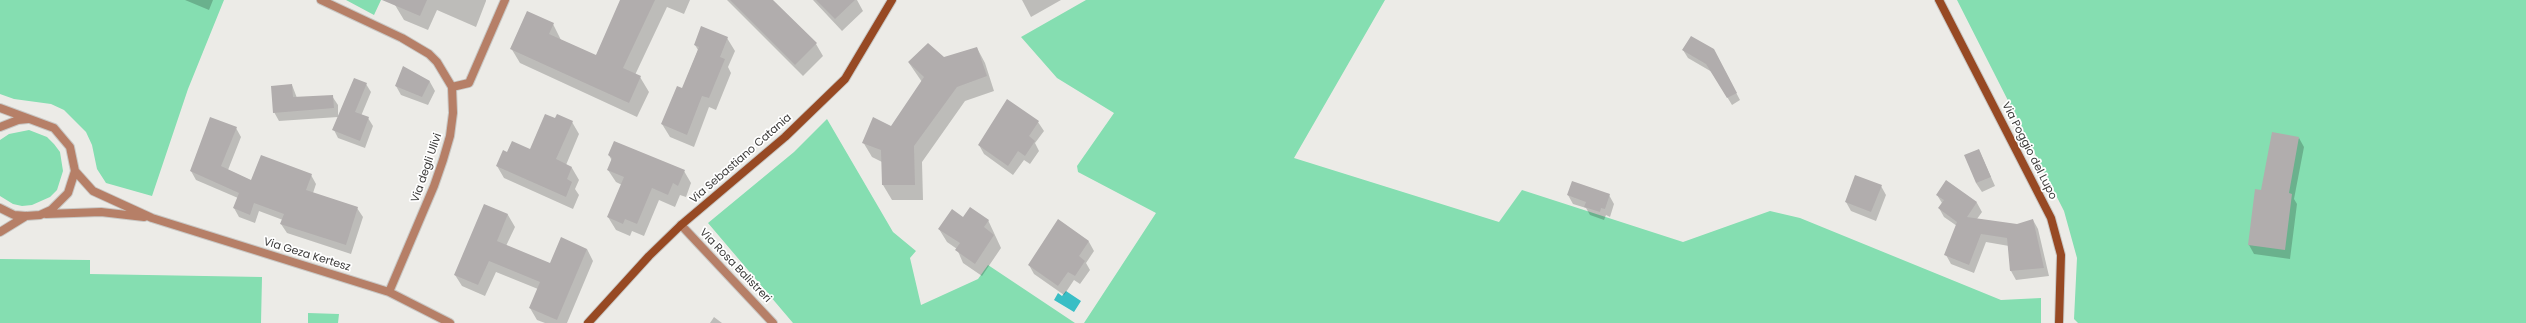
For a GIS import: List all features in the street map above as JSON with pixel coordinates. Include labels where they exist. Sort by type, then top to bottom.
[{"type":"main road","name":"Via Sebastiano Catania","points":[[588,323],[649,256],[681,225],[785,137],[845,79],[892,0]]},
{"type":"main road","name":"Via Poggio del Lupo","points":[[1939,0],[2051,218],[2061,255],[2059,323]]},
{"type":"street","name":"Via degli Ulivi","points":[[321,0],[402,38],[428,54],[437,62],[452,87],[454,113],[450,136],[443,160],[434,186],[389,292]]},
{"type":"street","points":[[452,87],[469,83],[505,0]]},
{"type":"street","points":[[0,108],[42,122],[63,136],[72,153],[75,171],[68,193],[51,210],[40,214]]},
{"type":"street","points":[[0,127],[18,120],[30,119]]},
{"type":"street","points":[[75,171],[93,191],[152,218]]},
{"type":"street","points":[[0,208],[14,215],[26,216],[40,214],[101,212],[152,218]]},
{"type":"street","points":[[0,232],[26,216]]},
{"type":"street","name":"Via Geza Kertesz","points":[[152,218],[389,292],[450,323]]},
{"type":"street","name":"Via Rosa Balistreri","points":[[681,225],[773,323]]},
{"type":"green space","points":[[0,0],[224,0],[188,89],[152,196],[106,183],[97,169],[92,145],[86,132],[64,110],[51,104],[14,99],[0,94]]},
{"type":"green space","points":[[346,0],[381,0],[374,15]]},
{"type":"green space","points":[[1086,0],[1385,0],[1294,158],[1499,222],[1522,190],[1683,242],[1770,211],[1800,218],[2001,300],[2041,298],[2041,323],[1084,323],[1156,213],[1078,172],[1077,166],[1114,113],[1057,78],[1021,37]]},
{"type":"green space","points":[[1957,0],[2526,0],[2526,323],[2078,323],[2074,319],[2077,258],[2064,211]]},
{"type":"green space","points":[[827,119],[893,232],[916,251],[910,258],[921,305],[978,279],[988,265],[1075,323],[793,323],[708,223],[794,152]]},
{"type":"green space","points":[[29,130],[47,137],[54,144],[60,152],[63,171],[57,190],[50,197],[32,205],[22,206],[13,204],[0,196],[0,140],[9,134]]},
{"type":"green space","points":[[0,259],[90,260],[90,274],[262,277],[261,323],[0,323]]},
{"type":"green space","points":[[308,313],[339,314],[338,323],[308,323]]},
{"type":"water","points":[[1066,291],[1081,301],[1074,312],[1054,300],[1058,293],[1062,296]]},
{"type":"building","points":[[382,0],[427,0],[420,16]]},
{"type":"building","points":[[620,0],[655,0],[623,68],[641,76],[629,103],[510,49],[527,11],[554,23],[549,34],[596,55]]},
{"type":"building","points":[[730,0],[773,0],[817,43],[795,65]]},
{"type":"building","points":[[816,0],[855,0],[835,19]]},
{"type":"building","points":[[701,26],[728,37],[720,57],[725,59],[709,98],[702,96],[687,135],[661,124],[677,86],[682,88],[699,47],[694,45]]},
{"type":"building","points":[[1691,36],[1714,49],[1737,93],[1727,98],[1706,64],[1682,50]]},
{"type":"building","points":[[928,43],[944,57],[977,47],[987,76],[957,87],[914,146],[915,185],[882,185],[881,150],[862,143],[873,117],[891,126],[924,77],[908,62]]},
{"type":"building","points":[[403,66],[430,81],[422,97],[395,86]]},
{"type":"building","points":[[354,78],[367,83],[355,112],[369,117],[360,141],[332,130]]},
{"type":"building","points":[[292,84],[293,97],[333,95],[334,108],[273,113],[271,86]]},
{"type":"building","points":[[1007,99],[1039,121],[1029,136],[1035,141],[1025,156],[1018,151],[1008,166],[978,145]]},
{"type":"building","points":[[545,114],[555,118],[557,114],[573,121],[556,159],[572,167],[567,179],[572,182],[566,197],[496,166],[503,150],[507,152],[512,141],[530,149]]},
{"type":"building","points":[[210,117],[237,127],[221,166],[251,180],[261,155],[312,174],[306,190],[358,207],[346,245],[280,224],[284,214],[254,203],[250,215],[233,208],[239,193],[190,171]]},
{"type":"building","points":[[2272,132],[2299,137],[2289,193],[2292,194],[2285,250],[2248,245],[2255,189],[2261,190]]},
{"type":"building","points":[[614,141],[685,170],[678,186],[673,183],[668,195],[652,188],[637,224],[625,219],[623,224],[607,217],[624,177],[607,170],[612,158],[608,155]]},
{"type":"building","points":[[1979,149],[1991,177],[1976,183],[1964,155]]},
{"type":"building","points":[[1855,175],[1882,185],[1871,212],[1845,202]]},
{"type":"building","points":[[1946,180],[1977,202],[1967,217],[2017,224],[2033,219],[2044,268],[2010,271],[2007,238],[1981,234],[1969,265],[1944,255],[1957,222],[1938,208],[1944,200],[1936,195]]},
{"type":"building","points":[[1572,181],[1610,194],[1605,209],[1601,208],[1600,212],[1584,207],[1586,202],[1567,195]]},
{"type":"building","points":[[484,204],[508,214],[497,241],[550,263],[561,237],[587,249],[557,320],[529,308],[540,282],[489,261],[478,285],[454,275]]},
{"type":"building","points":[[970,207],[989,220],[984,227],[994,235],[975,264],[955,250],[960,243],[938,229],[952,209],[963,217]]},
{"type":"building","points":[[1058,219],[1089,241],[1079,256],[1085,261],[1075,276],[1068,272],[1058,286],[1028,265]]}]
